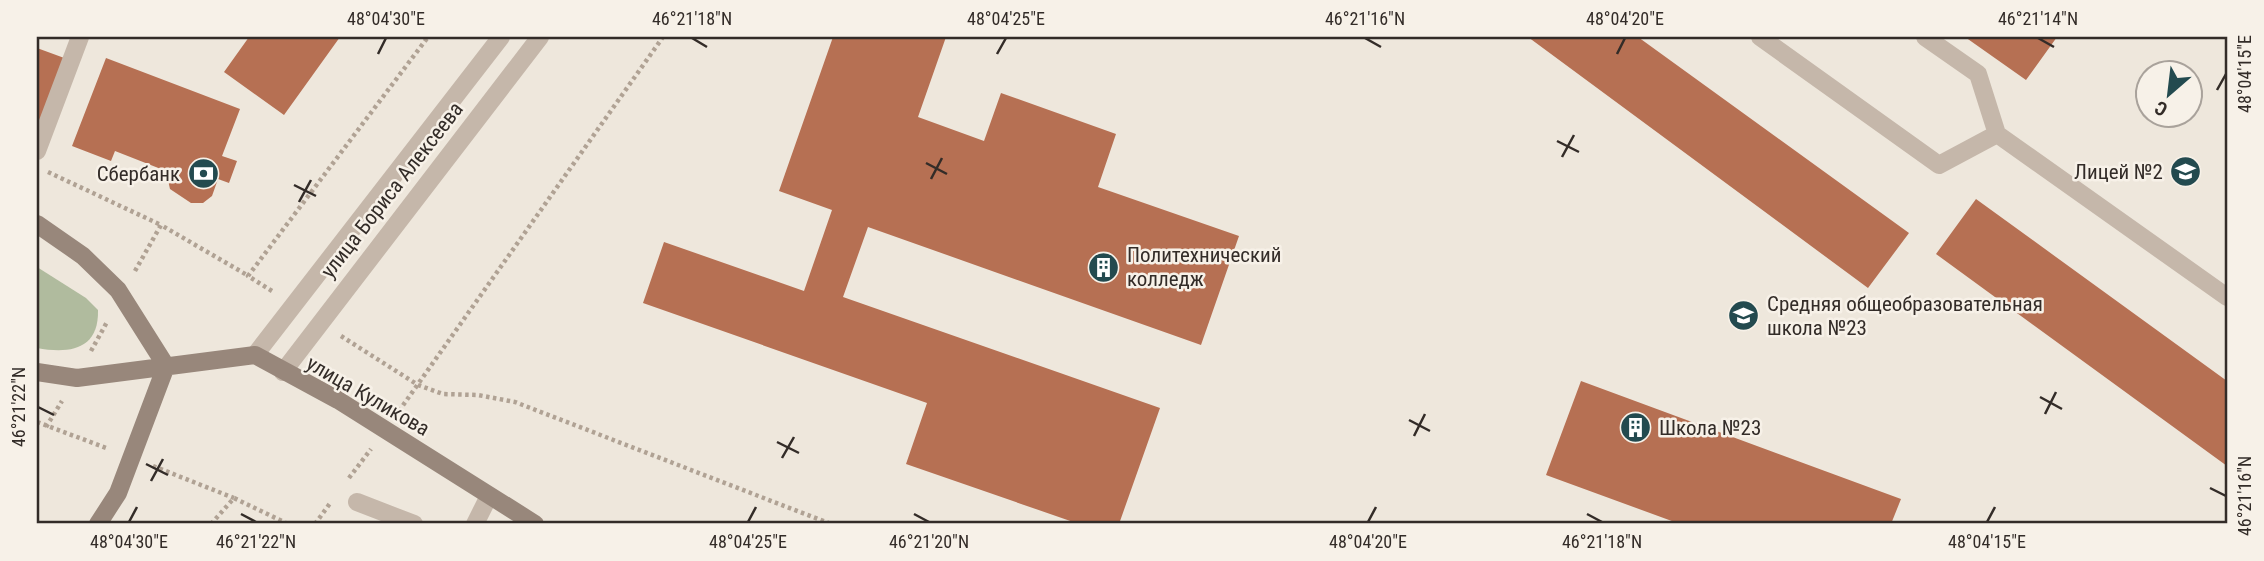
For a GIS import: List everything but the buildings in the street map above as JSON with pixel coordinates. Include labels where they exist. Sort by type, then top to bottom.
[{"type":"main road","points":[[37,224],[83,256],[118,290],[166,366]]},
{"type":"main road","points":[[37,372],[77,377],[255,355]]},
{"type":"main road","name":"улица Куликова","points":[[255,355],[338,400],[535,524]]},
{"type":"main road","points":[[98,524],[118,492],[166,366]]},
{"type":"street","points":[[37,151],[80,37]]},
{"type":"street","points":[[255,355],[500,37]]},
{"type":"street","name":"улица Бориса Алексеева","points":[[283,372],[540,37]]},
{"type":"street","points":[[1760,37],[1939,165],[1997,134]]},
{"type":"street","points":[[1925,37],[1978,74],[1997,134],[2227,297]]},
{"type":"street","points":[[470,77],[495,94]]},
{"type":"street","points":[[475,524],[489,496]]},
{"type":"street","points":[[357,502],[414,524]]},
{"type":"path","points":[[385,430],[663,37]]},
{"type":"path","points":[[37,167],[162,225]]},
{"type":"path","points":[[418,385],[443,394],[478,395],[515,402],[831,524]]},
{"type":"path","points":[[211,524],[234,498],[288,524]]},
{"type":"green space","points":[[37,267],[86,298],[98,310],[93,334],[80,346],[60,350],[37,348]]},
{"type":"place","name":"Лицей №2","points":[[2186,172]]},
{"type":"place","name":"Сбербанк","points":[[203,174]]},
{"type":"place","name":"Политехнический колледж","points":[[1104,267]]},
{"type":"place","name":"Средняя общеобразовательная школа №23","points":[[1744,316]]},
{"type":"place","name":"Школа №23","points":[[1636,428]]}]
